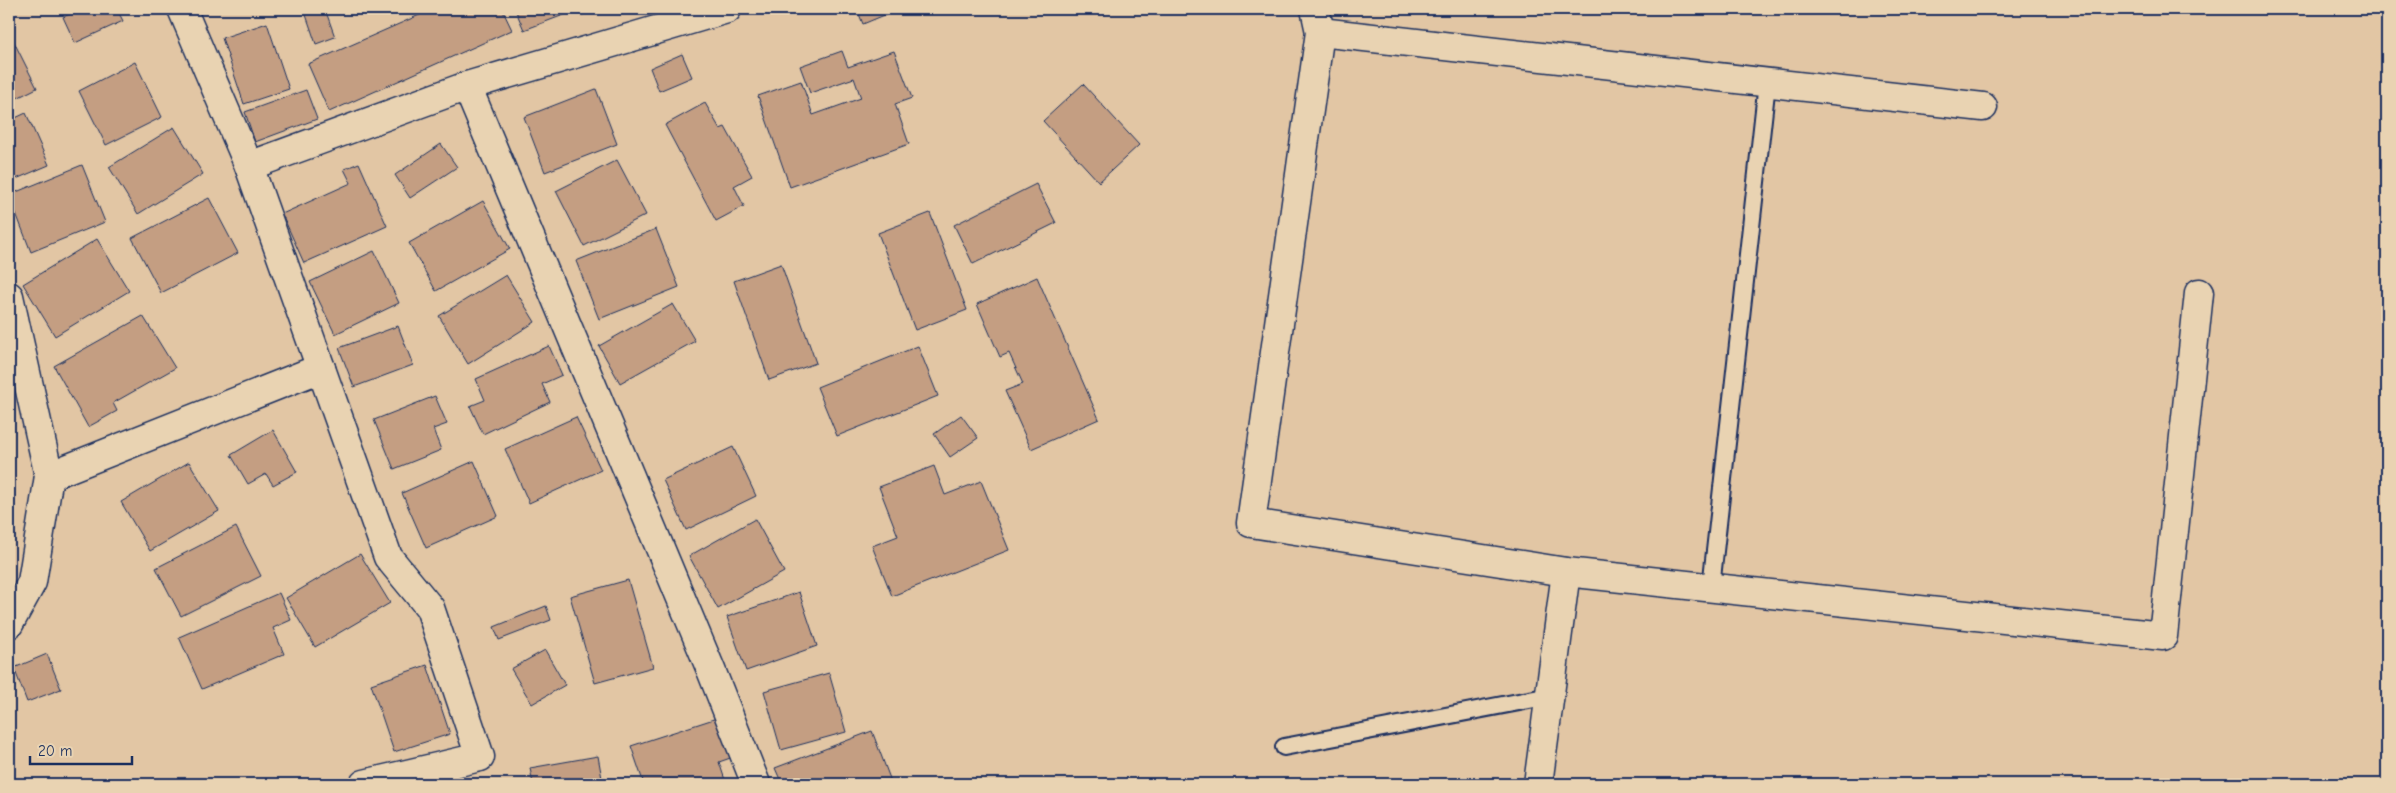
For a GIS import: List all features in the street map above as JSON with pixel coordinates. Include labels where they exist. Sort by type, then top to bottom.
[{"type":"street","points":[[182,9],[249,166],[388,557],[430,608],[480,756],[364,784]]},
{"type":"street","points":[[249,166],[468,86],[727,9]]},
{"type":"street","points":[[1983,107],[1767,83],[1318,20],[1251,522],[1566,572],[2163,636],[2199,293]]},
{"type":"street","points":[[468,86],[707,661],[756,784]]},
{"type":"street","points":[[9,296],[49,476],[32,582],[9,624]]},
{"type":"street","points":[[49,476],[321,368]]},
{"type":"street","points":[[1538,784],[1566,572]]},
{"type":"lane","points":[[1712,587],[1767,83]]},
{"type":"lane","points":[[1284,747],[1550,696]]},
{"type":"building","points":[[82,9],[117,9],[123,21],[75,43],[63,17]]},
{"type":"building","points":[[304,9],[325,9],[335,37],[316,44]]},
{"type":"building","points":[[433,9],[502,9],[512,30],[329,112],[308,64]]},
{"type":"building","points":[[515,9],[567,9],[569,13],[524,30]]},
{"type":"building","points":[[580,9],[602,9],[582,15]]},
{"type":"building","points":[[857,9],[885,9],[887,14],[863,24]]},
{"type":"building","points":[[267,23],[289,89],[244,104],[222,38]]},
{"type":"building","points":[[9,35],[37,88],[9,102]]},
{"type":"building","points":[[842,51],[848,67],[894,51],[912,98],[895,104],[909,144],[790,187],[758,96],[801,81],[813,115],[861,98],[854,78],[810,93],[800,66]]},
{"type":"building","points":[[682,54],[692,77],[659,91],[650,68]]},
{"type":"building","points":[[135,62],[162,117],[106,145],[79,91]]},
{"type":"building","points":[[1083,84],[1139,145],[1099,182],[1043,121]]},
{"type":"building","points":[[596,89],[617,144],[545,172],[524,117]]},
{"type":"building","points":[[306,90],[317,119],[255,142],[245,112]]},
{"type":"building","points":[[705,103],[720,129],[725,127],[752,176],[734,186],[744,206],[716,221],[665,125]]},
{"type":"building","points":[[26,113],[49,165],[9,182],[9,121]]},
{"type":"building","points":[[174,127],[203,174],[138,214],[109,167]]},
{"type":"building","points":[[441,144],[457,167],[410,198],[395,175]]},
{"type":"building","points":[[617,160],[646,215],[584,246],[556,191]]},
{"type":"building","points":[[359,163],[387,226],[304,263],[282,214],[351,183],[344,169]]},
{"type":"building","points":[[82,165],[105,222],[31,252],[9,195]]},
{"type":"building","points":[[1036,184],[1056,223],[973,264],[954,225]]},
{"type":"building","points":[[209,198],[238,253],[161,293],[132,238]]},
{"type":"building","points":[[483,201],[510,249],[436,291],[409,243]]},
{"type":"building","points":[[930,213],[967,310],[915,330],[878,233]]},
{"type":"building","points":[[656,229],[679,287],[599,319],[576,261]]},
{"type":"building","points":[[97,239],[129,291],[55,336],[23,284]]},
{"type":"building","points":[[374,251],[399,303],[335,334],[310,282]]},
{"type":"building","points":[[781,264],[816,363],[769,380],[734,281]]},
{"type":"building","points":[[506,275],[535,322],[468,364],[439,316]]},
{"type":"building","points":[[1037,277],[1099,419],[1031,449],[1005,391],[1023,384],[1009,353],[1000,357],[977,304]]},
{"type":"building","points":[[673,304],[695,341],[620,383],[599,346]]},
{"type":"building","points":[[143,316],[175,368],[113,403],[117,411],[88,427],[54,366]]},
{"type":"building","points":[[398,326],[413,365],[354,387],[339,348]]},
{"type":"building","points":[[549,346],[562,375],[542,384],[550,402],[483,434],[470,406],[485,400],[476,379]]},
{"type":"building","points":[[918,346],[938,396],[837,436],[817,387]]},
{"type":"building","points":[[435,396],[447,424],[433,429],[441,450],[394,469],[374,420]]},
{"type":"building","points":[[961,415],[978,438],[950,457],[934,434]]},
{"type":"building","points":[[576,417],[601,470],[529,503],[505,449]]},
{"type":"building","points":[[273,430],[297,472],[273,485],[266,474],[248,484],[231,455]]},
{"type":"building","points":[[733,447],[756,496],[686,530],[663,480]]},
{"type":"building","points":[[474,461],[498,516],[426,548],[402,493]]},
{"type":"building","points":[[189,462],[219,511],[150,551],[121,502]]},
{"type":"building","points":[[934,466],[945,495],[981,481],[1009,550],[892,596],[872,546],[898,536],[879,487]]},
{"type":"building","points":[[755,519],[784,572],[718,609],[689,556]]},
{"type":"building","points":[[236,527],[261,576],[181,616],[156,568]]},
{"type":"building","points":[[360,554],[390,603],[315,647],[286,598]]},
{"type":"building","points":[[628,580],[653,667],[595,683],[570,596]]},
{"type":"building","points":[[799,592],[817,646],[746,671],[727,617]]},
{"type":"building","points":[[279,593],[291,620],[273,628],[284,654],[202,689],[179,637]]},
{"type":"building","points":[[546,606],[551,620],[499,640],[494,627]]},
{"type":"building","points":[[545,650],[565,685],[532,704],[511,669]]},
{"type":"building","points":[[47,654],[61,689],[27,702],[14,668]]},
{"type":"building","points":[[427,665],[450,734],[394,752],[371,684]]},
{"type":"building","points":[[829,673],[846,732],[781,750],[764,691]]},
{"type":"building","points":[[723,716],[736,756],[719,762],[726,783],[644,784],[631,746]]},
{"type":"building","points":[[872,731],[892,784],[782,784],[775,768]]},
{"type":"building","points":[[598,756],[603,784],[533,784],[530,768]]}]
